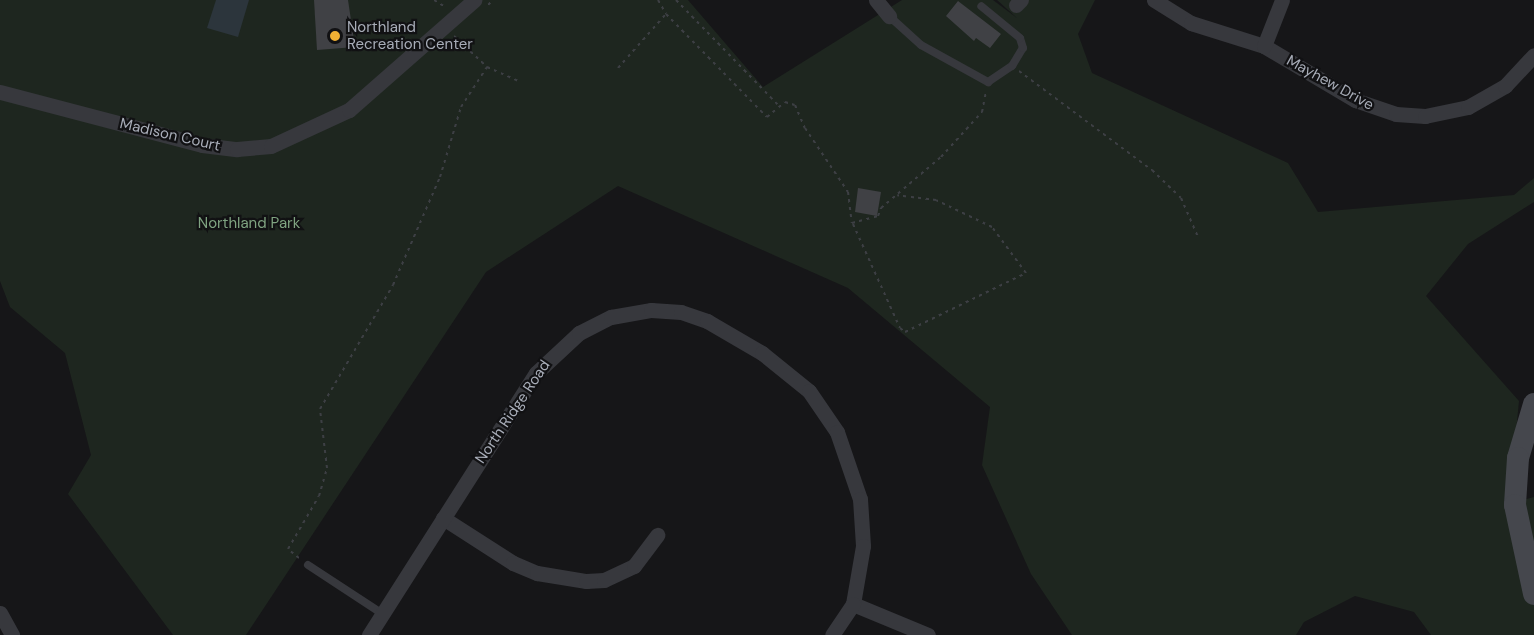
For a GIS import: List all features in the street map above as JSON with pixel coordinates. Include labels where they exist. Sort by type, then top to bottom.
[{"type":"street","name":"Madison Court","points":[[0,92],[202,146],[237,149],[271,146],[349,110],[474,0]]},
{"type":"street","points":[[876,0],[889,16]]},
{"type":"street","name":"Mayhew Drive","points":[[1154,0],[1191,22],[1264,46],[1355,100],[1382,111],[1410,116],[1447,113],[1481,101],[1505,86],[1534,55]]},
{"type":"street","points":[[1264,46],[1282,0]]},
{"type":"street","name":"North Ridge Road","points":[[369,635],[536,373],[553,354],[579,333],[611,317],[635,311],[681,312],[707,321],[762,353],[809,391],[831,422],[847,454],[860,499],[863,546],[853,604]]},
{"type":"street","points":[[1534,404],[1520,446],[1515,493],[1517,528],[1534,594]]},
{"type":"street","points":[[443,518],[513,563],[537,573],[586,581],[604,580],[634,567],[657,535]]},
{"type":"street","points":[[832,635],[853,604],[928,635]]},
{"type":"street","points":[[0,613],[12,635]]},
{"type":"lane","points":[[889,16],[921,45],[988,82],[1012,66],[1023,48],[1020,38],[981,6]]},
{"type":"lane","points":[[309,565],[383,614]]},
{"type":"path","points":[[658,0],[666,15],[767,117],[779,106],[790,101],[795,105],[805,128],[848,192],[852,223],[900,328],[905,332],[1026,273],[992,227],[936,200],[897,195]]},
{"type":"path","points":[[676,0],[779,106]]},
{"type":"path","points":[[618,68],[666,15]]},
{"type":"path","points":[[454,36],[487,68],[518,81]]},
{"type":"path","points":[[1012,66],[1152,170],[1180,198],[1198,237]]},
{"type":"path","points":[[309,565],[288,549],[319,496],[327,468],[320,409],[393,285],[440,177],[461,107],[487,68]]},
{"type":"path","points":[[852,223],[878,216],[881,208],[941,157],[982,112],[988,82]]},
{"type":"green space","name":"Northland Park","points":[[0,0],[688,0],[763,87],[902,0],[993,0],[1017,18],[997,0],[1095,0],[1078,34],[1092,73],[1288,163],[1318,212],[1514,195],[1534,178],[1534,202],[1468,244],[1426,296],[1519,401],[1509,504],[1534,497],[1534,635],[1431,635],[1414,612],[1355,596],[1304,622],[1296,635],[1072,635],[1031,574],[982,465],[990,407],[848,288],[618,186],[486,272],[246,635],[173,635],[68,494],[91,455],[65,353],[10,307],[0,281]]},
{"type":"shaded area","points":[[216,0],[249,0],[238,37],[207,28]]},
{"type":"building","name":"Northland Recreation Center","points":[[314,0],[348,0],[355,47],[317,50]]},
{"type":"building","points":[[958,1],[1001,34],[990,48],[976,38],[974,41],[946,16]]},
{"type":"building","points":[[858,188],[881,192],[877,216],[855,212]]},
{"type":"place","name":"Northland Recreation Center","points":[[335,36]]}]
